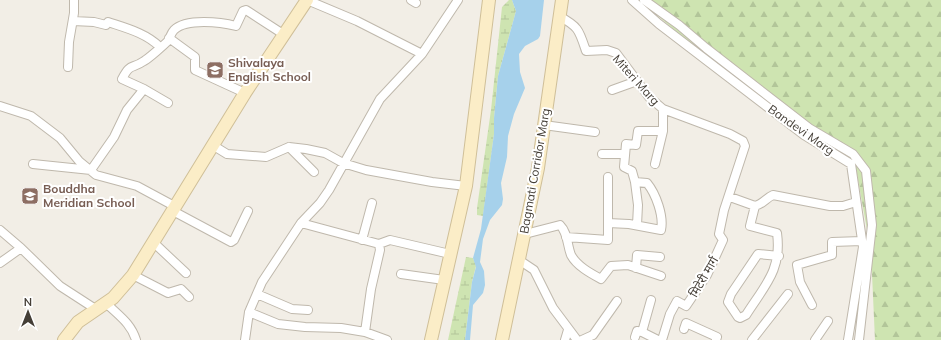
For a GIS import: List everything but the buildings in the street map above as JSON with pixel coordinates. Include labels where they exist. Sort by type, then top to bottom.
[{"type":"street","points":[[68,67],[69,42],[73,21],[74,0]]},
{"type":"street","points":[[64,340],[78,322],[114,298],[133,274],[214,146],[245,93],[307,0],[356,21],[422,54]]},
{"type":"street","points":[[245,340],[249,312],[262,282],[301,223],[320,203],[336,178],[380,99],[422,54],[458,0]]},
{"type":"street","points":[[431,340],[466,186],[489,0]]},
{"type":"street","name":"Bagmati Corridor Marg","points":[[502,340],[525,234],[544,126],[562,0]]},
{"type":"street","name":"Bandevi Marg","points":[[632,0],[691,48],[804,135],[851,164],[863,247],[848,340]]},
{"type":"street","points":[[644,0],[679,25],[712,53],[809,128],[853,154],[866,171],[872,225],[859,340]]},
{"type":"street","points":[[168,103],[144,89],[122,79],[128,68],[145,61],[170,38],[174,30],[189,24],[222,22],[236,26],[243,11],[246,10],[284,34]]},
{"type":"street","name":"Miteri Marg","points":[[559,16],[574,24],[580,33],[586,51],[607,50],[616,53],[649,97],[663,109],[662,131],[655,164]]},
{"type":"street","points":[[73,21],[94,22],[106,25],[108,22],[135,31],[153,40],[160,47]]},
{"type":"street","points":[[170,38],[195,57],[195,70],[245,93]]},
{"type":"street","points":[[612,90],[637,81]]},
{"type":"street","points":[[91,170],[114,136],[127,110],[144,89]]},
{"type":"street","points":[[0,106],[31,116],[60,138],[79,161],[96,175],[137,186],[231,242],[234,240],[248,210]]},
{"type":"street","name":"मिटेरी मार्ग","points":[[662,340],[670,314],[677,300],[686,306],[710,268],[723,240],[719,234],[724,210],[730,197],[745,146],[743,141],[730,134],[663,109]]},
{"type":"street","points":[[544,126],[595,132]]},
{"type":"street","points":[[637,225],[638,205],[635,182],[632,171],[624,167],[626,144],[636,145],[638,131],[662,131]]},
{"type":"street","points":[[214,146],[227,154],[266,157],[289,147],[325,153],[343,163],[396,176],[466,186]]},
{"type":"street","points":[[289,147],[314,172]]},
{"type":"street","points":[[602,154],[624,154]]},
{"type":"street","points":[[33,164],[91,170]]},
{"type":"street","points":[[566,237],[608,240],[608,177]]},
{"type":"street","points":[[608,223],[637,225],[659,230],[662,228],[661,215],[652,189],[647,183],[635,182]]},
{"type":"street","points":[[730,197],[755,206],[762,204],[768,197],[773,195],[825,206],[843,206],[856,202]]},
{"type":"street","points":[[362,240],[372,203]]},
{"type":"street","points":[[755,206],[750,226],[777,233],[779,256],[772,275],[746,315],[738,317],[728,302],[735,288],[758,254],[779,256]]},
{"type":"street","points":[[301,223],[379,244],[390,240],[450,254]]},
{"type":"street","points":[[525,234],[560,225],[575,261],[601,279],[611,266],[628,265],[662,276]]},
{"type":"street","points":[[0,230],[60,286],[102,306],[125,320],[134,332],[136,340]]},
{"type":"street","points":[[812,305],[800,282],[797,265],[832,255],[832,242],[862,241]]},
{"type":"street","points":[[153,242],[186,272]]},
{"type":"street","points":[[365,332],[371,289],[380,250],[379,244]]},
{"type":"street","points":[[0,263],[21,248]]},
{"type":"street","points":[[636,268],[637,255],[660,257]]},
{"type":"street","points":[[518,262],[522,262],[534,270],[553,308],[577,340]]},
{"type":"street","points":[[133,274],[168,293],[181,289],[189,297]]},
{"type":"street","points":[[401,274],[444,280]]},
{"type":"street","points":[[257,294],[292,309],[308,310]]},
{"type":"street","points":[[752,340],[788,294]]},
{"type":"street","points":[[642,332],[651,300]]},
{"type":"street","points":[[582,340],[593,336],[617,301]]},
{"type":"street","points":[[249,312],[278,324],[305,327],[341,328],[365,332],[387,340]]},
{"type":"street","points":[[815,340],[828,321]]},
{"type":"street","points":[[684,329],[686,323],[717,337],[716,340]]},
{"type":"street","points":[[565,340],[568,330]]},
{"type":"street","points":[[635,338],[637,331],[658,340]]},
{"type":"green space","points":[[509,0],[512,0],[516,11],[498,76],[494,134],[483,216],[477,215],[477,208],[491,110],[502,7]]},
{"type":"green space","points":[[639,0],[941,0],[941,340],[875,340],[871,252],[853,152],[786,112],[721,64],[697,49]]},
{"type":"green space","points":[[466,257],[473,258],[476,266],[472,282],[465,340],[448,340]]},
{"type":"water","points":[[512,0],[544,0],[540,36],[538,39],[525,46],[519,54],[520,72],[525,88],[514,114],[508,136],[507,157],[501,183],[503,199],[502,205],[490,220],[483,239],[480,262],[484,271],[485,285],[483,293],[473,305],[470,340],[465,340],[472,282],[476,267],[473,258],[481,229],[494,134],[498,76],[516,11]]},
{"type":"place","name":"Shivalaya English School","points":[[215,70]]},
{"type":"place","name":"Bouddha Meridian School","points":[[30,196]]}]
